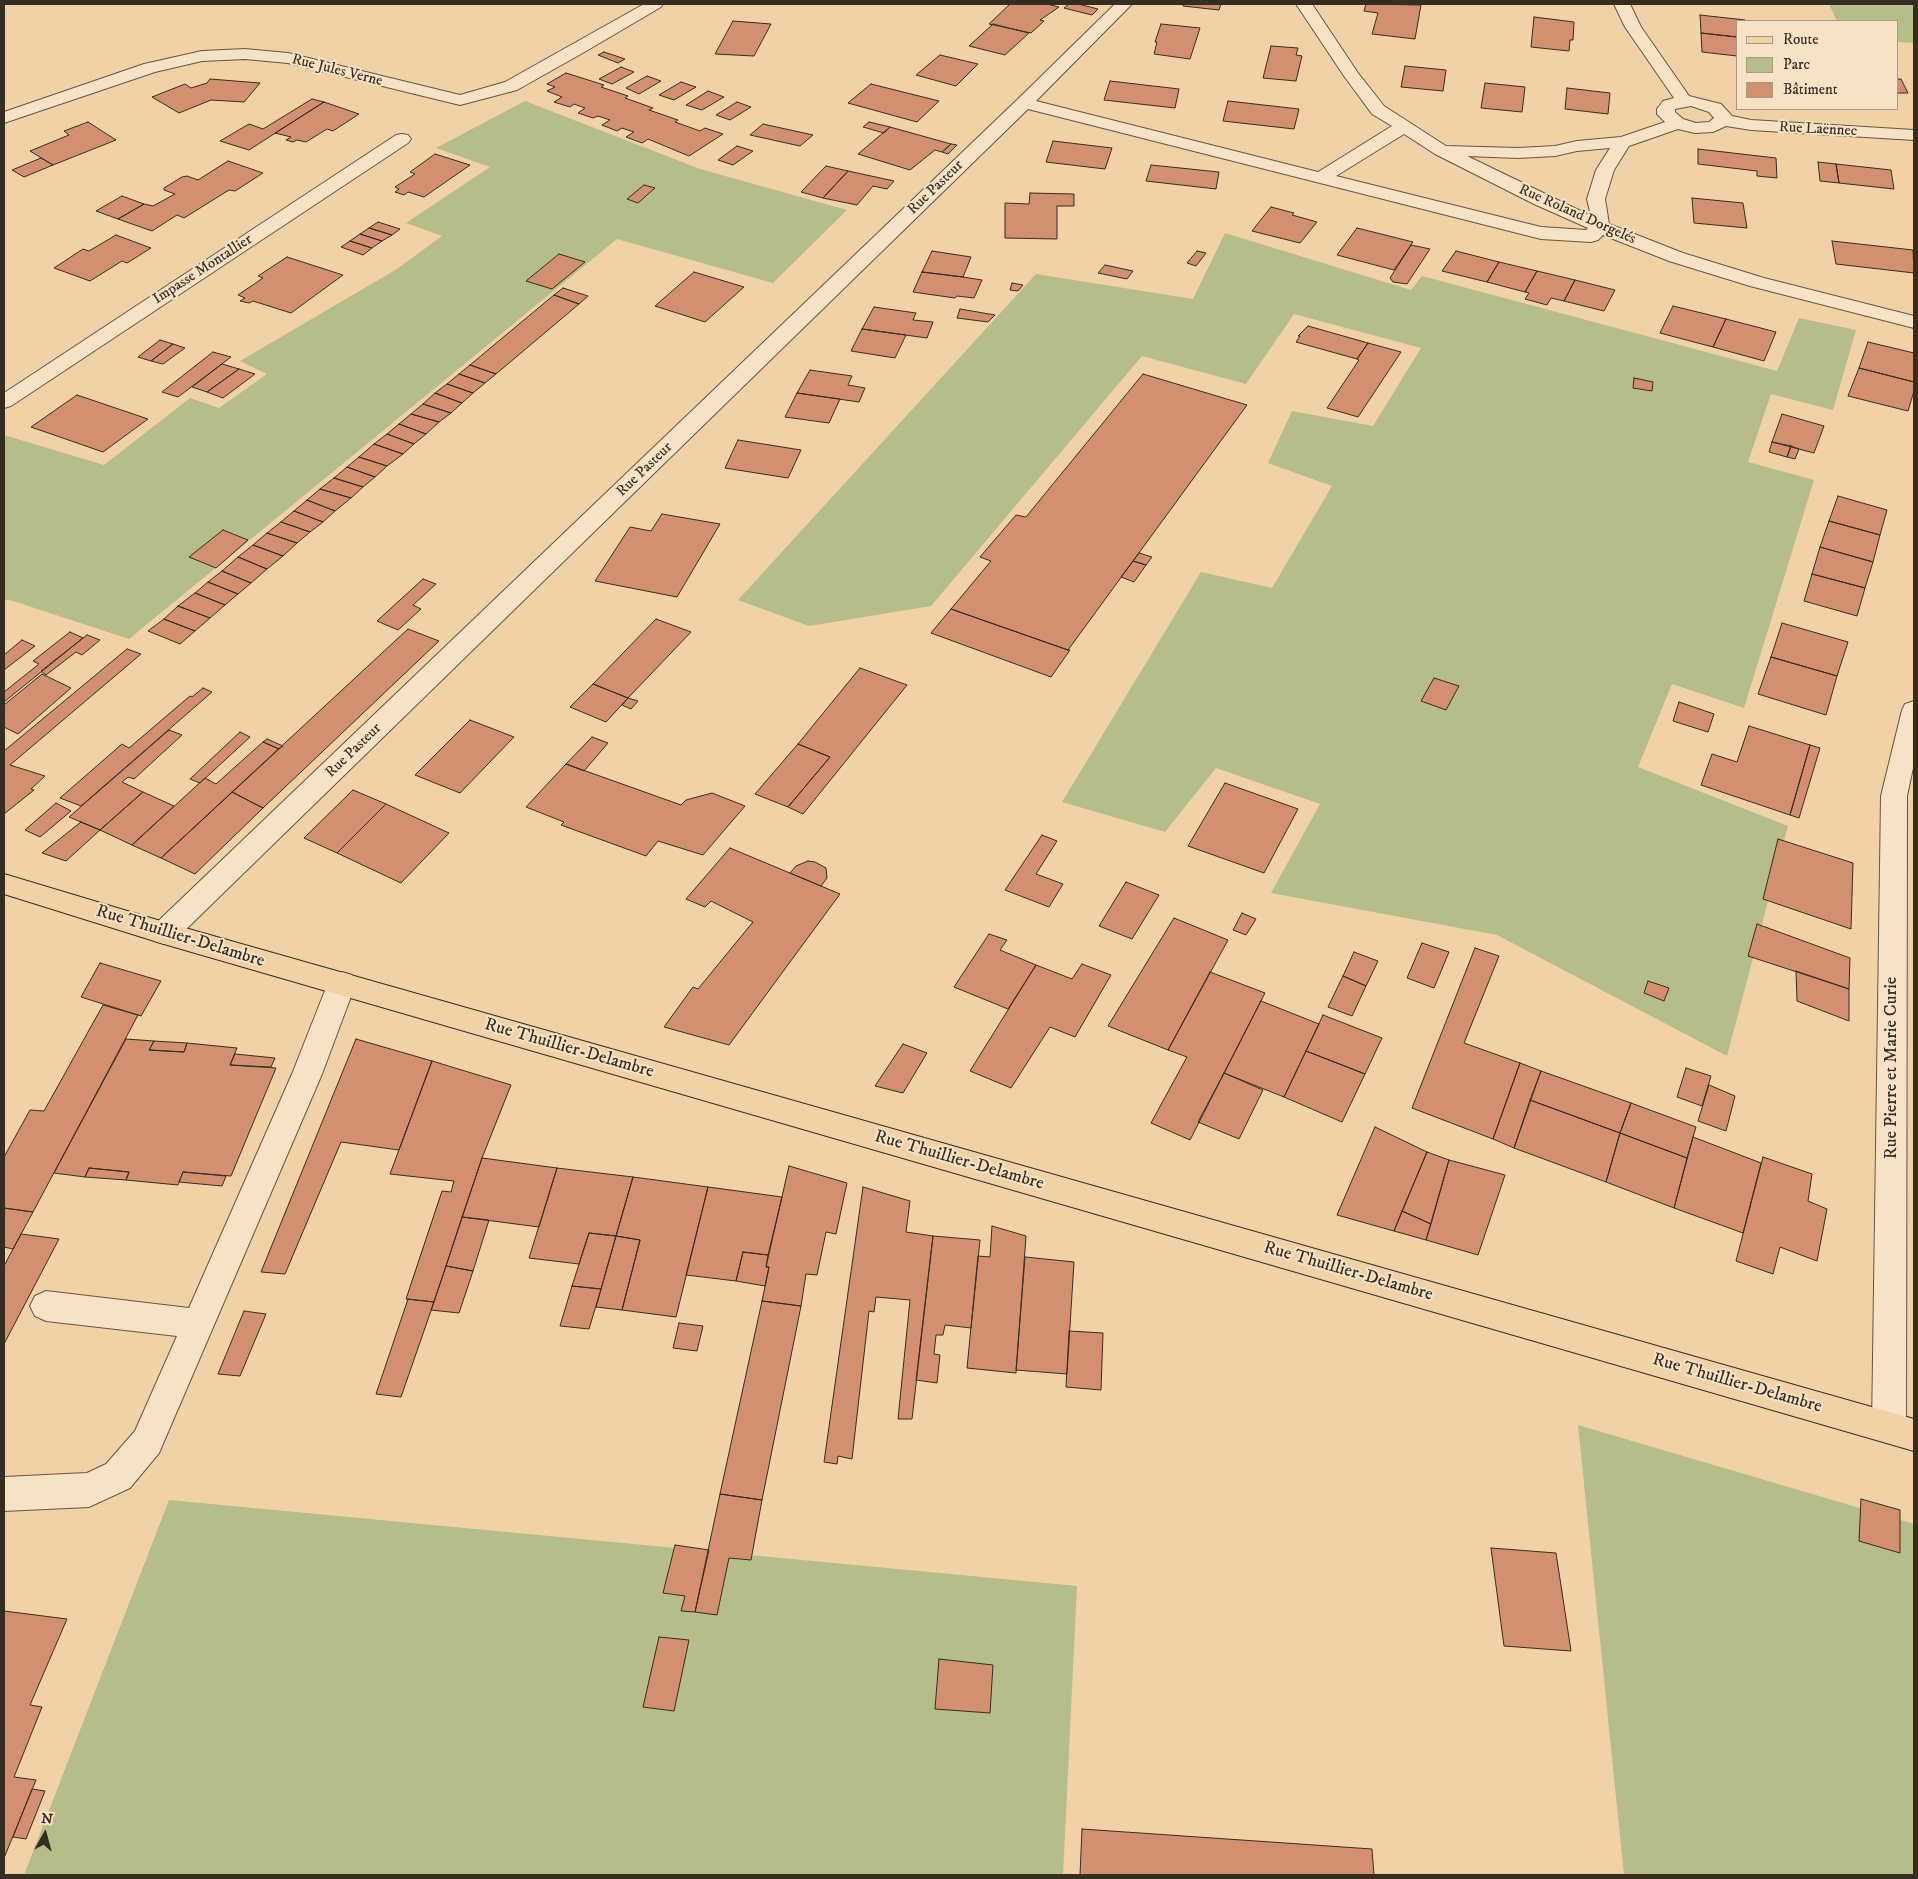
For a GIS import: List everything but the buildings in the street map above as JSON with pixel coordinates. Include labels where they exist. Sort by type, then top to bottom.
[{"type":"main road","name":"Rue Thuillier-Delambre","points":[[4,884],[164,933],[1902,1431]]},
{"type":"street","name":"Rue Jules Verne","points":[[4,118],[150,68],[210,55],[245,54],[288,58],[460,100],[511,86],[575,52],[655,4]]},
{"type":"street","name":"Rue Pasteur","points":[[164,933],[1024,103],[1124,4]]},
{"type":"street","name":"Rue Roland Dorgelés","points":[[1304,4],[1378,110],[1441,150],[1540,200],[1600,227],[1676,257],[1757,282],[1914,322]]},
{"type":"street","points":[[1622,4],[1633,27],[1684,101]]},
{"type":"street","points":[[1684,101],[1708,105],[1720,112],[1723,120],[1713,127],[1695,128],[1677,123],[1670,118],[1666,109],[1669,106],[1684,101]]},
{"type":"street","points":[[1024,103],[1541,233],[1591,236],[1600,227],[1600,215],[1596,199],[1605,170],[1623,142]]},
{"type":"street","name":"Rue Laënnec","points":[[1723,120],[1751,126],[1914,135]]},
{"type":"street","points":[[1441,150],[1518,153],[1546,152],[1623,142],[1677,123]]},
{"type":"street","points":[[1322,177],[1404,126]]},
{"type":"street","name":"Impasse Montallier","points":[[4,402],[402,139]]},
{"type":"street","name":"Rue Pierre et Marie Curie","points":[[1902,1431],[1894,796],[1914,710]]},
{"type":"street","points":[[4,1494],[89,1490],[118,1476],[147,1442],[307,1074],[342,984]]},
{"type":"street","points":[[46,1306],[198,1324]]},
{"type":"green space","points":[[1829,4],[1914,4],[1914,43],[1898,42],[1898,20],[1837,20]]},
{"type":"green space","points":[[525,101],[700,169],[847,210],[773,283],[617,239],[129,639],[10,600],[4,600],[4,435],[104,465],[190,398],[219,408],[267,374],[240,361],[397,269],[442,236],[406,223],[490,167],[436,148]]},
{"type":"green space","points":[[1225,233],[1411,290],[1422,276],[1777,371],[1799,318],[1856,330],[1833,410],[1771,394],[1748,462],[1814,480],[1744,708],[1672,684],[1638,767],[1788,826],[1727,1056],[1497,935],[1271,893],[1320,804],[1216,768],[1165,832],[1062,802],[1201,572],[1272,588],[1332,486],[1268,463],[1292,411],[1373,426],[1421,348],[1294,314],[1246,384],[1142,356],[931,606],[809,626],[738,600],[1036,274],[1193,299]]},
{"type":"green space","points":[[1578,1425],[1914,1524],[1914,1875],[1624,1875]]},
{"type":"green space","points":[[169,1500],[1077,1586],[1063,1875],[24,1875]]}]
